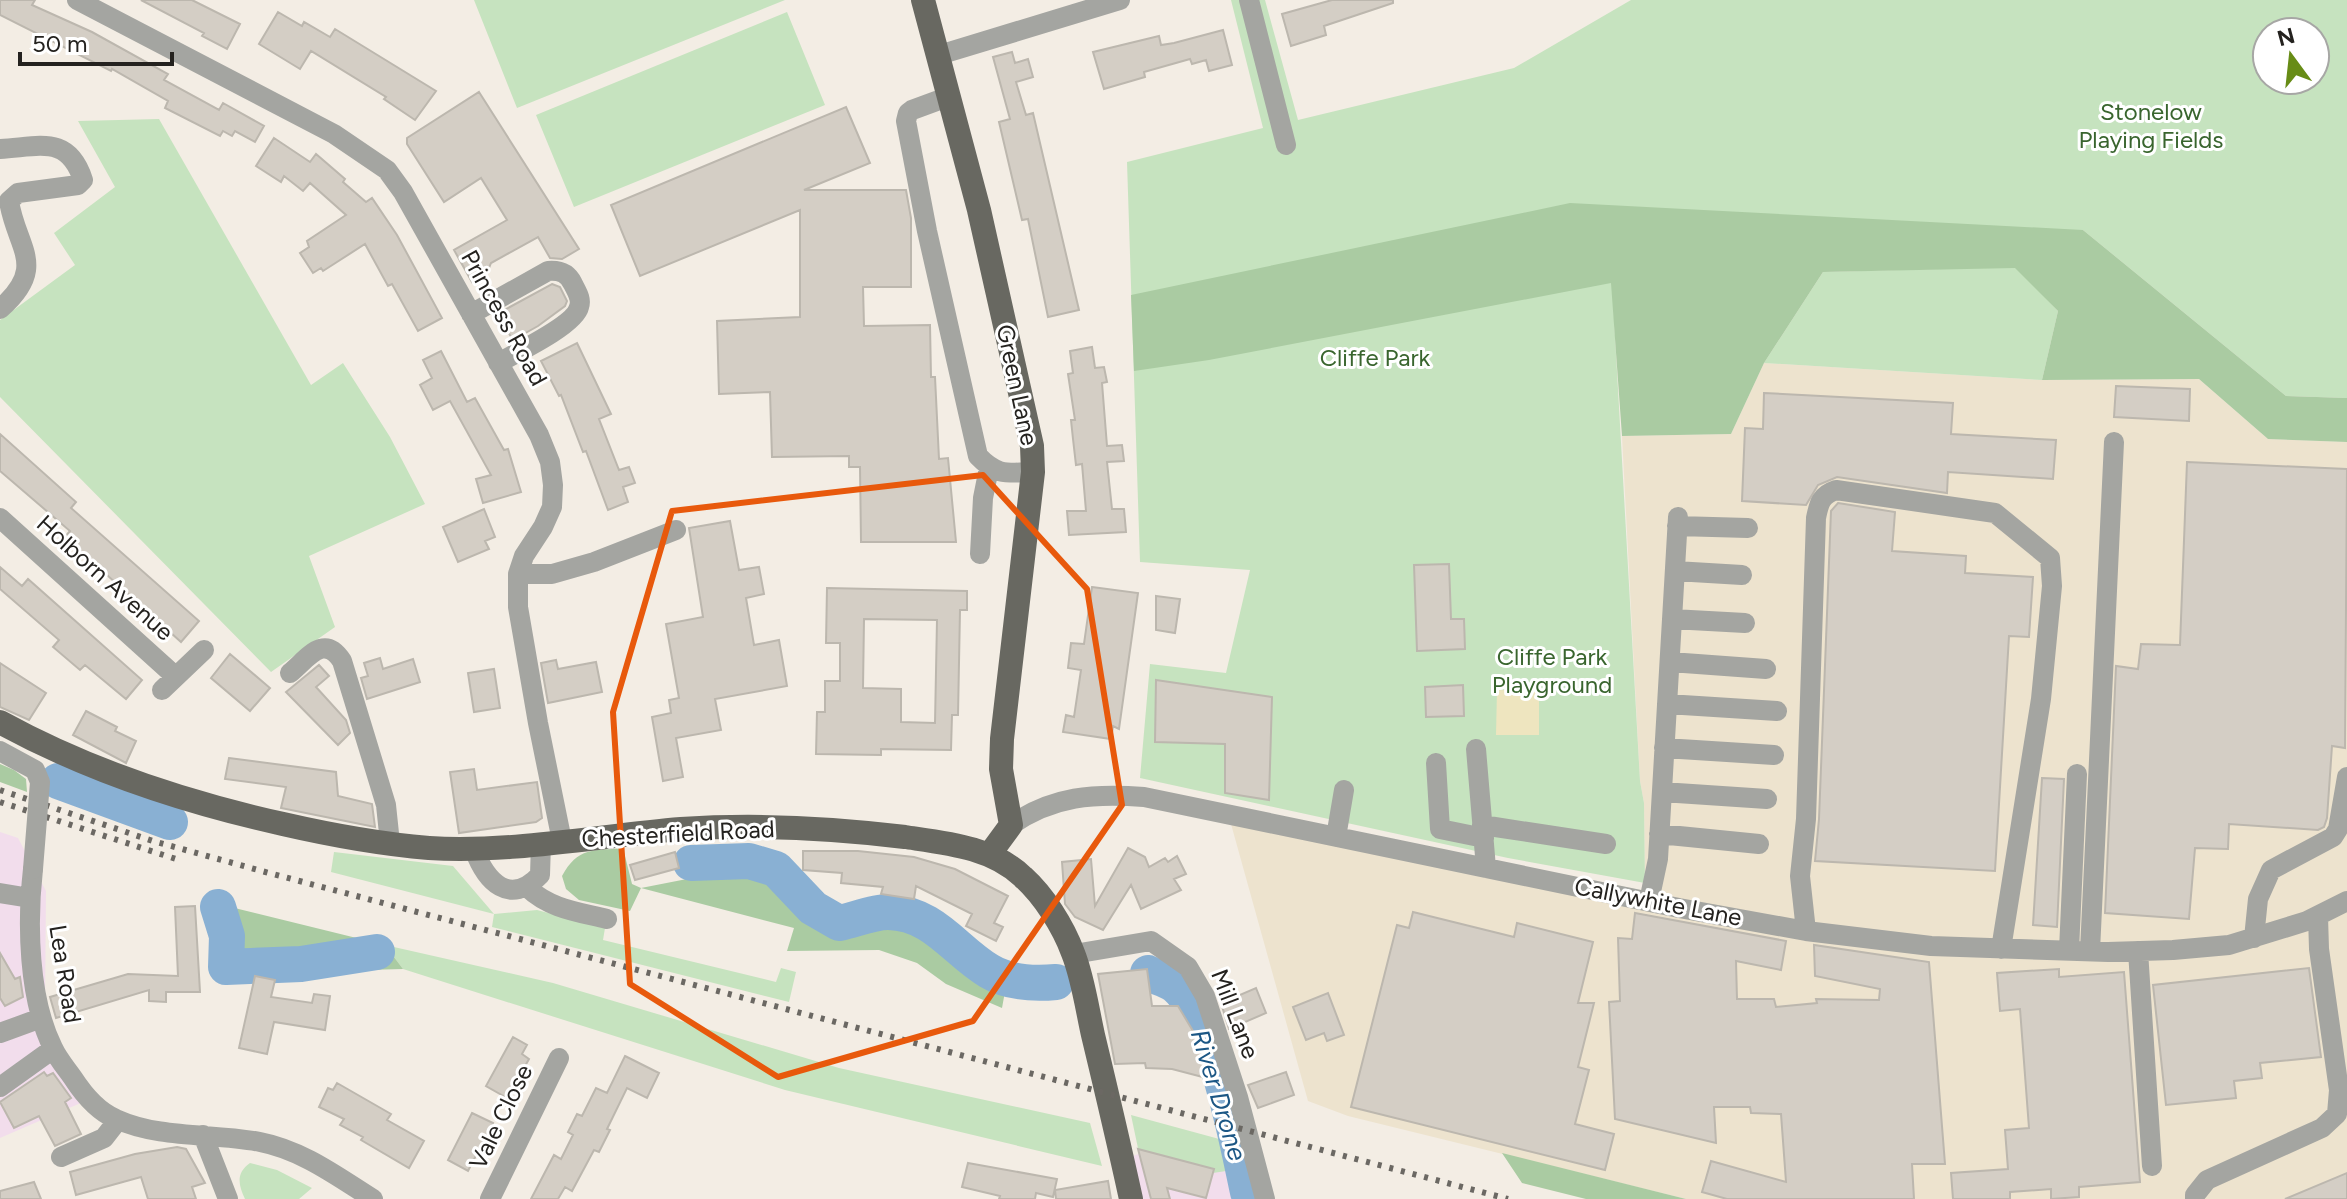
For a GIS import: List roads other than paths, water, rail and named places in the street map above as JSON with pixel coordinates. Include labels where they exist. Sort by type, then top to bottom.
[{"type":"main road","name":"Green Lane","points":[[923,0],[950,96],[1026,419],[1033,472],[1002,739],[1001,769],[1011,825]]},
{"type":"main road","name":"Chesterfield Road","points":[[0,722],[125,780],[179,798],[324,833],[390,843],[474,849],[685,829],[755,827],[873,833],[933,841],[989,855],[1008,864],[1025,878],[1053,915],[1074,954],[1131,1199]]},
{"type":"main road","name":"Callywhite Lane","points":[[989,855],[1011,825]]},
{"type":"street","name":"Princess Road","points":[[77,0],[334,134],[387,170],[403,192],[539,435],[550,462],[552,507],[524,556],[518,574],[518,607],[552,842]]},
{"type":"street","points":[[939,55],[1120,0]]},
{"type":"street","points":[[1249,0],[1286,145]]},
{"type":"street","points":[[950,96],[919,106],[908,113],[906,121],[927,231],[978,456],[989,468],[1001,473],[1033,472]]},
{"type":"street","points":[[0,149],[51,146],[67,151],[78,165],[83,180],[78,185],[18,193],[9,201],[26,251],[25,273],[18,292],[0,309]]},
{"type":"street","points":[[471,314],[548,271],[559,270],[570,278],[580,298],[579,310],[568,322],[498,363]]},
{"type":"street","points":[[2079,951],[2114,442]]},
{"type":"street","points":[[980,554],[983,498],[989,468]]},
{"type":"street","points":[[1806,931],[1800,876],[1806,819],[1816,518],[1819,503],[1825,494],[1836,490],[1995,513],[2050,558],[2052,586],[2041,699],[2001,949]]},
{"type":"street","name":"Holborn Avenue","points":[[0,518],[169,683],[204,650]]},
{"type":"street","points":[[1649,901],[1658,859],[1678,521],[1748,528]]},
{"type":"street","points":[[518,574],[552,574],[594,562],[676,530]]},
{"type":"street","points":[[1675,571],[1742,575]]},
{"type":"street","points":[[1672,619],[1745,623]]},
{"type":"street","points":[[290,673],[320,648],[335,650],[342,661],[386,805],[390,843]]},
{"type":"street","points":[[1670,662],[1766,669]]},
{"type":"street","points":[[1667,704],[1777,711]]},
{"type":"street","points":[[1664,748],[1774,755]]},
{"type":"street","points":[[1476,749],[1486,868]]},
{"type":"street","name":"Lea Road","points":[[0,751],[35,770],[40,782],[30,898],[30,945],[41,1018],[53,1049],[82,1092],[100,1110],[118,1120],[157,1130],[260,1142],[281,1148],[313,1162],[373,1199]]},
{"type":"street","points":[[1436,763],[1440,829],[1606,844]]},
{"type":"street","points":[[2077,774],[2079,951]]},
{"type":"street","points":[[2254,938],[2258,899],[2271,870],[2333,837],[2338,829],[2347,777]]},
{"type":"street","points":[[1336,837],[1344,790]]},
{"type":"street","points":[[1662,792],[1767,799]]},
{"type":"street","name":"Callywhite Lane","points":[[1011,825],[1035,809],[1057,802],[1118,795],[1144,797],[1806,931],[1931,946],[2138,951],[2229,945],[2318,916],[2347,901]]},
{"type":"street","points":[[1659,834],[1759,844]]},
{"type":"street","points":[[528,888],[540,875],[552,842]]},
{"type":"street","points":[[474,849],[482,870],[492,882],[504,888],[528,888],[552,905],[607,919]]},
{"type":"street","points":[[0,893],[30,898]]},
{"type":"street","points":[[2195,1199],[2207,1180],[2322,1128],[2337,1114],[2343,1092],[2319,949],[2318,916]]},
{"type":"street","name":"Mill Lane","points":[[1074,954],[1151,941],[1188,967],[1210,1011],[1238,1097],[1265,1199]]},
{"type":"street","points":[[2138,951],[2152,1166]]},
{"type":"street","points":[[0,1033],[41,1018]]},
{"type":"street","points":[[0,1087],[53,1049]]},
{"type":"street","name":"Vale Close","points":[[490,1199],[559,1058]]},
{"type":"street","points":[[61,1157],[104,1138],[118,1120]]},
{"type":"street","points":[[203,1135],[228,1199]]},
{"type":"waterway","name":"River Drone","points":[[58,781],[170,822]]},
{"type":"waterway","name":"River Drone","points":[[691,863],[749,861],[776,869],[813,908],[839,923],[882,912],[904,914],[931,926],[997,975],[1022,982],[1056,982]]},
{"type":"waterway","name":"River Drone","points":[[218,907],[227,936],[226,967],[301,964],[377,952]]},
{"type":"waterway","name":"River Drone","points":[[1148,973],[1176,986],[1202,1025],[1222,1083],[1248,1192]]},
{"type":"railway","points":[[0,790],[153,841],[269,873],[1508,1199]]},
{"type":"railway","points":[[0,802],[179,860]]},
{"type":"park label","name":"Stonelow Playing Fields","points":[[2151,126]]},
{"type":"park label","name":"Cliffe Park","points":[[1375,358]]},
{"type":"park label","name":"Cliffe Park Playground","points":[[1552,671]]}]
